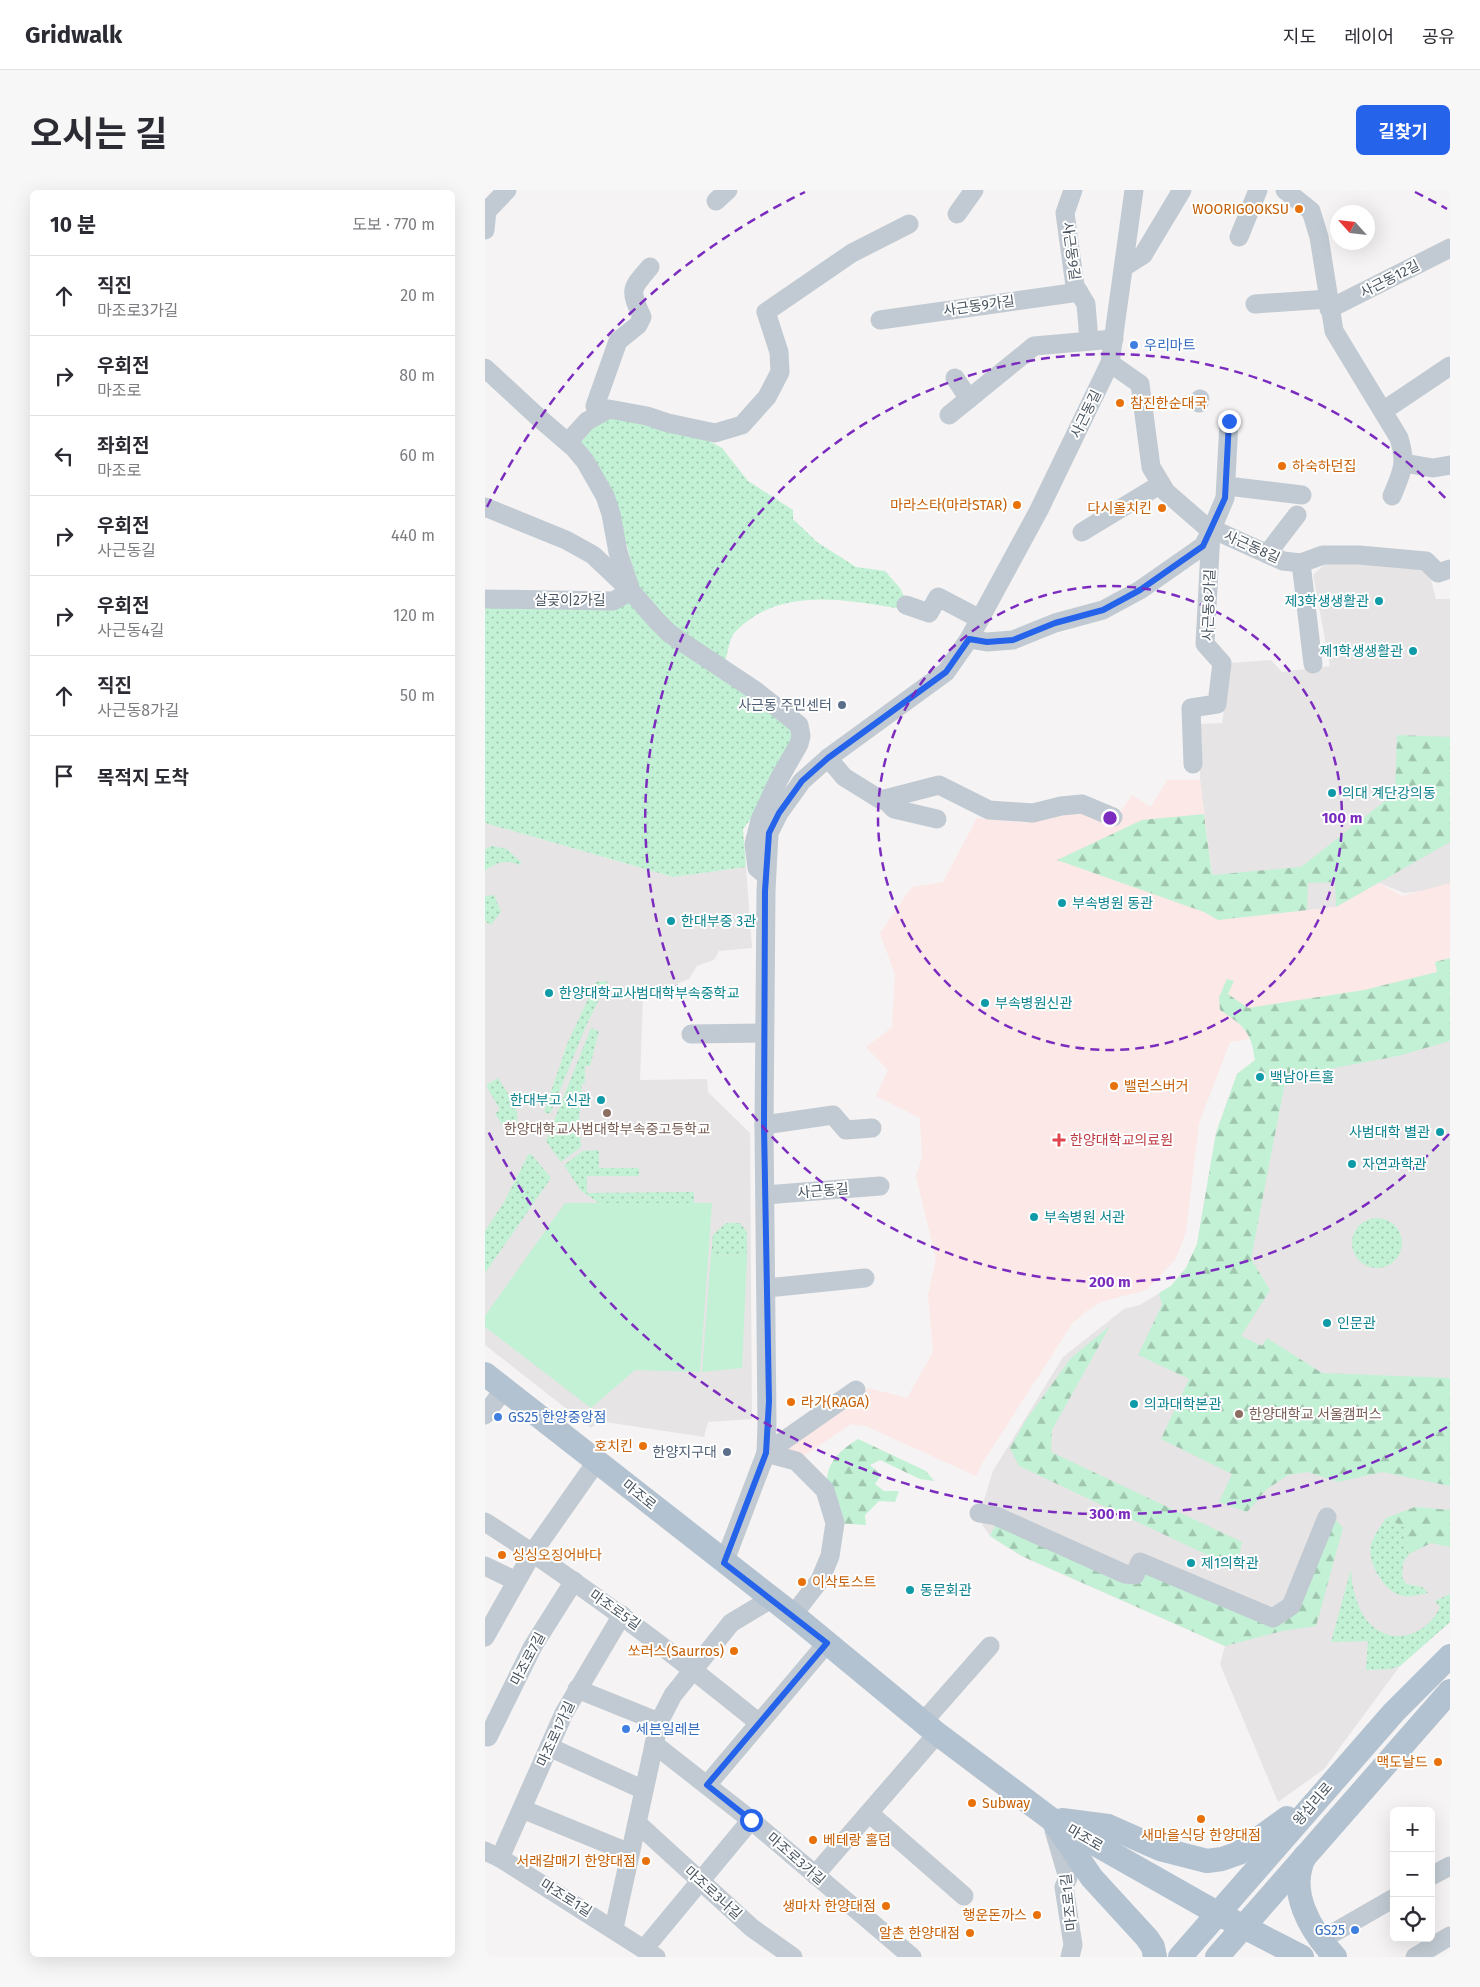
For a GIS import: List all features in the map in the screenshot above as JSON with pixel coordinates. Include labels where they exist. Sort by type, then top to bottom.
[{"type":"main road","name":"마조로","points":[[485,1374],[724,1563],[793,1615],[930,1728],[1051,1819],[1242,1927],[1302,1957]]},
{"type":"main road","name":"왕십리로","points":[[1180,1957],[1419,1684],[1450,1656]]},
{"type":"main road","name":"왕십리로","points":[[1217,1957],[1450,1691]]},
{"type":"main road","points":[[1051,1819],[1108,1826],[1160,1849],[1207,1861],[1222,1859],[1249,1847],[1326,1789]]},
{"type":"main road","points":[[1051,1819],[1092,1878],[1150,1943],[1155,1957]]},
{"type":"main road","points":[[1308,1851],[1300,1866],[1299,1895],[1303,1910],[1328,1948]]},
{"type":"street","points":[[486,220],[507,190]]},
{"type":"street","points":[[957,214],[974,190]]},
{"type":"street","name":"사근동9길","points":[[1073,190],[1065,213],[1075,286],[1086,304],[1089,340]]},
{"type":"street","name":"사근동길","points":[[724,1563],[766,1453],[769,1401],[764,1033],[769,833],[779,813],[802,781],[828,758],[946,672],[969,639],[1039,510],[1110,363],[1134,190]]},
{"type":"street","points":[[1124,267],[1143,254],[1182,190]]},
{"type":"street","points":[[1239,237],[1258,190]]},
{"type":"street","points":[[1285,190],[1311,211],[1319,238],[1334,331],[1399,438],[1405,456],[1403,472],[1391,496]]},
{"type":"street","points":[[568,442],[597,414],[609,409],[647,416],[668,424],[715,433],[742,425],[767,397],[780,372],[779,352],[766,312],[851,253],[909,224]]},
{"type":"street","name":"사근동12길","points":[[1255,304],[1329,304],[1450,248]]},
{"type":"street","points":[[597,414],[595,406],[618,341],[638,325],[642,317],[634,299],[634,286],[650,267]]},
{"type":"street","name":"사근동9가길","points":[[880,320],[1079,292]]},
{"type":"street","points":[[949,415],[1034,346],[1114,339]]},
{"type":"street","name":"사근동8길","points":[[1110,363],[1140,384],[1151,467],[1161,484],[1166,492],[1211,531],[1221,533],[1283,561],[1301,563],[1323,555],[1359,554],[1426,561],[1439,574],[1450,569]]},
{"type":"street","points":[[1383,411],[1450,366]]},
{"type":"street","points":[[485,368],[537,417],[568,442],[585,461],[605,496],[611,514],[618,552],[631,591],[670,634],[756,691],[799,725],[801,736],[799,744],[779,779],[760,820],[754,844],[757,868],[767,875]]},
{"type":"street","points":[[955,378],[969,399]]},
{"type":"street","name":"사근동8가길","points":[[1193,764],[1191,708],[1217,704],[1222,663],[1205,644],[1212,549],[1211,531],[1225,498],[1227,486],[1229,421]]},
{"type":"street","points":[[1404,463],[1433,468],[1450,465]]},
{"type":"street","points":[[1082,532],[1161,484]]},
{"type":"street","points":[[1227,486],[1302,495]]},
{"type":"street","name":"살곶이2가길","points":[[485,507],[566,540],[593,555],[631,591],[613,600],[485,599]]},
{"type":"street","points":[[1267,554],[1297,515]]},
{"type":"street","points":[[969,639],[987,642],[1013,640],[1055,623],[1103,610],[1140,590],[1203,546],[1211,531]]},
{"type":"street","points":[[1301,563],[1313,664]]},
{"type":"street","points":[[906,605],[929,613],[938,598],[980,618]]},
{"type":"street","points":[[828,758],[844,777],[881,800],[939,785],[989,810],[1033,814],[1061,806],[1082,804],[1113,817]]},
{"type":"street","points":[[885,799],[894,809],[937,819]]},
{"type":"street","points":[[691,1034],[764,1033]]},
{"type":"street","points":[[764,1125],[833,1115],[846,1130],[872,1128]]},
{"type":"street","name":"사근동길","points":[[765,1195],[880,1186]]},
{"type":"street","points":[[767,1288],[865,1278]]},
{"type":"street","points":[[485,1415],[504,1389]]},
{"type":"street","points":[[766,1453],[856,1390]]},
{"type":"street","points":[[766,1453],[796,1461],[825,1490],[835,1523],[830,1556],[820,1580],[793,1615]]},
{"type":"street","points":[[485,1637],[533,1552],[597,1461]]},
{"type":"street","points":[[979,1513],[996,1516],[1125,1574],[1135,1575],[1140,1562],[1273,1618],[1291,1606],[1327,1517]]},
{"type":"street","points":[[485,1522],[533,1552]]},
{"type":"street","name":"마조로5길","points":[[533,1552],[695,1670],[759,1723]]},
{"type":"street","points":[[485,1566],[516,1581]]},
{"type":"street","name":"마조로7길","points":[[485,1736],[488,1737],[533,1646],[574,1581]]},
{"type":"street","points":[[614,1928],[659,1722],[673,1695],[731,1623],[771,1599]]},
{"type":"street","name":"마조로1가길","points":[[493,1854],[522,1809],[577,1689],[622,1615]]},
{"type":"street","points":[[707,1785],[827,1643]]},
{"type":"street","points":[[815,1875],[869,1813],[990,1646]]},
{"type":"street","points":[[577,1689],[659,1722]]},
{"type":"street","name":"마조로3가길","points":[[654,1744],[751,1820],[912,1957]]},
{"type":"street","points":[[549,1747],[644,1790]]},
{"type":"street","points":[[522,1809],[631,1853]]},
{"type":"street","points":[[869,1813],[964,1896]]},
{"type":"street","name":"마조로1길","points":[[1051,1819],[1068,1878],[1064,1887],[1073,1945],[1070,1957]]},
{"type":"street","name":"마조로1길","points":[[493,1854],[614,1928],[650,1953],[700,1882],[751,1820]]},
{"type":"street","name":"마조로3나길","points":[[637,1823],[752,1928],[793,1957]]},
{"type":"street","points":[[1435,1874],[1450,1866]]},
{"type":"street","points":[[1328,1948],[1390,1901]]},
{"type":"street","points":[[1415,1957],[1450,1936]]},
{"type":"shaded area","points":[[1327,562],[1427,565],[1436,599],[1450,599],[1450,888],[1404,893],[1379,883],[1336,907],[1218,920],[1200,780],[1200,724],[1222,723],[1231,663],[1271,660],[1282,672],[1330,666],[1313,575]]},
{"type":"shaded area","name":"한양대학교의료원","points":[[1167,780],[1200,780],[1218,920],[1336,907],[1379,883],[1402,896],[1450,883],[1450,1009],[1230,1042],[1199,1123],[1186,1231],[1176,1259],[1146,1290],[1101,1302],[1085,1312],[1072,1324],[981,1465],[976,1476],[866,1426],[851,1424],[796,1461],[787,1446],[868,1388],[907,1398],[933,1352],[928,1295],[936,1259],[916,1176],[922,1158],[920,1118],[876,1096],[888,1070],[866,1047],[892,1027],[895,975],[880,933],[912,887],[943,882],[977,818],[1026,823],[1072,809],[1112,824],[1132,795],[1151,807]]},
{"type":"shaded area","name":"한양대학교사범대학부속중고등학교","points":[[485,823],[673,877],[746,867],[752,948],[719,951],[714,960],[697,966],[689,979],[643,997],[640,1080],[707,1079],[708,1092],[750,1133],[752,1419],[708,1422],[704,1437],[599,1421],[591,1428],[485,1345]]},
{"type":"shaded area","name":"한양대학교 서울캠퍼스","points":[[1450,1010],[1450,1622],[1400,1666],[1324,1769],[1278,1802],[1220,1664],[1225,1646],[1021,1556],[990,1536],[983,1526],[980,1513],[993,1471],[1063,1357],[1124,1309],[1140,1305],[1171,1286],[1186,1268],[1197,1244],[1216,1133],[1237,1074],[1255,1060],[1252,1041]]},
{"type":"green space","points":[[619,415],[709,441],[722,448],[748,481],[793,510],[793,519],[817,542],[856,567],[885,571],[900,588],[907,602],[896,608],[833,600],[791,602],[771,608],[752,618],[733,635],[725,661],[791,707],[809,729],[808,745],[743,829],[746,867],[673,877],[485,823],[485,604],[640,593],[615,503],[581,447],[584,433],[588,428],[598,421]]},
{"type":"green space","points":[[1397,735],[1450,737],[1450,842],[1336,907],[1335,882],[1308,883],[1307,910],[1218,920],[1204,912],[1057,860],[1142,820],[1204,814],[1212,875],[1301,867],[1395,793]]},
{"type":"green space","points":[[492,846],[507,849],[521,862],[520,865],[501,862],[485,871],[485,849]]},
{"type":"green space","points":[[494,895],[501,912],[491,925],[485,921],[485,896]]},
{"type":"green space","points":[[1450,958],[1450,1041],[1398,1056],[1286,1077],[1251,1259],[1270,1290],[1241,1336],[1262,1346],[1267,1338],[1322,1373],[1450,1378],[1450,1486],[1382,1472],[1338,1482],[1308,1472],[1288,1475],[1267,1489],[1247,1512],[1219,1502],[1232,1474],[1161,1439],[1189,1379],[1138,1355],[1162,1305],[1159,1293],[1171,1286],[1186,1268],[1197,1244],[1216,1133],[1237,1074],[1255,1060],[1251,1042],[1245,1030],[1235,1020],[1220,1010],[1219,997],[1227,979],[1234,981],[1228,994],[1248,1008],[1364,990],[1437,972],[1435,962]]},
{"type":"green space","points":[[608,981],[586,1026],[550,1114],[544,1112],[568,1042],[596,982]]},
{"type":"green space","points":[[591,1028],[599,1031],[590,1066],[585,1066],[585,1083],[582,1084],[579,1117],[581,1147],[561,1162],[546,1141]]},
{"type":"green space","points":[[498,1078],[512,1100],[517,1114],[517,1121],[509,1136],[495,1113],[500,1110],[486,1085]]},
{"type":"green space","points":[[599,1150],[599,1168],[639,1168],[639,1176],[587,1176],[587,1193],[694,1192],[694,1203],[599,1203],[581,1191],[564,1165],[583,1151]]},
{"type":"green space","points":[[531,1154],[551,1178],[485,1273],[485,1231],[504,1202],[528,1155]]},
{"type":"green space","points":[[565,1203],[712,1203],[700,1372],[635,1370],[591,1408],[485,1327],[485,1316]]},
{"type":"green space","points":[[1372,1218],[1382,1218],[1395,1225],[1402,1238],[1402,1248],[1395,1261],[1382,1268],[1372,1268],[1363,1264],[1356,1257],[1352,1248],[1352,1238],[1356,1229],[1363,1222]]},
{"type":"green space","points":[[726,1223],[740,1223],[747,1232],[747,1256],[711,1255],[713,1235]]},
{"type":"green space","points":[[711,1255],[747,1256],[742,1368],[702,1372]]},
{"type":"green space","points":[[1110,1326],[1052,1430],[1051,1452],[1242,1542],[1237,1569],[1019,1466],[1010,1448],[1026,1420],[1071,1358]]},
{"type":"green space","points":[[858,1439],[926,1471],[934,1481],[920,1479],[880,1460],[870,1465],[881,1475],[875,1484],[884,1491],[899,1491],[895,1502],[879,1501],[865,1515],[866,1525],[835,1523],[828,1497],[827,1475],[836,1457]]},
{"type":"green space","points":[[1415,1507],[1450,1510],[1450,1547],[1431,1543],[1409,1554],[1404,1527],[1386,1518]]},
{"type":"green space","points":[[1386,1518],[1404,1527],[1409,1554],[1403,1563],[1402,1577],[1406,1584],[1422,1587],[1428,1593],[1416,1596],[1397,1594],[1380,1579],[1373,1564],[1370,1549],[1375,1536]]},
{"type":"green space","points":[[1335,1519],[1343,1528],[1316,1626],[1282,1631],[1225,1646],[1022,1556],[990,1536],[996,1524],[1125,1574],[1140,1562],[1273,1618]]},
{"type":"green space","points":[[1351,1569],[1354,1591],[1362,1613],[1370,1624],[1379,1631],[1399,1636],[1409,1635],[1418,1631],[1427,1625],[1440,1607],[1435,1601],[1450,1594],[1450,1622],[1400,1666],[1390,1669],[1366,1670],[1368,1641],[1331,1642]]},
{"type":"place","name":"WOORIGOOKSU","points":[[1299,209]]},
{"type":"place","name":"우리마트","points":[[1134,345]]},
{"type":"place","name":"참진한순대국","points":[[1120,403]]},
{"type":"place","name":"하숙하던집","points":[[1282,466]]},
{"type":"place","name":"마라스타(마라STAR)","points":[[1017,505]]},
{"type":"place","name":"다시올치킨","points":[[1162,508]]},
{"type":"place","name":"제3학생생활관","points":[[1379,601]]},
{"type":"place","name":"제1학생생활관","points":[[1413,651]]},
{"type":"place","name":"사근동 주민센터","points":[[842,705]]},
{"type":"place","name":"의대 계단강의동","points":[[1332,793]]},
{"type":"place","name":"부속병원 동관","points":[[1062,903]]},
{"type":"place","name":"한대부중 3관","points":[[671,921]]},
{"type":"place","name":"한양대학교사범대학부속중학교","points":[[549,993]]},
{"type":"place","name":"부속병원신관","points":[[985,1003]]},
{"type":"place","name":"백남아트홀","points":[[1260,1077]]},
{"type":"place","name":"밸런스버거","points":[[1114,1086]]},
{"type":"place","name":"한대부고 신관","points":[[601,1100]]},
{"type":"place","name":"한양대학교사범대학부속중고등학교","points":[[607,1113]]},
{"type":"place","name":"사범대학 별관","points":[[1440,1132]]},
{"type":"place","name":"한양대학교의료원","points":[[1059,1140]]},
{"type":"place","name":"자연과학관","points":[[1352,1164]]},
{"type":"place","name":"부속병원 서관","points":[[1034,1217]]},
{"type":"place","name":"인문관","points":[[1327,1323]]},
{"type":"place","name":"라가(RAGA)","points":[[791,1402]]},
{"type":"place","name":"의과대학본관","points":[[1134,1404]]},
{"type":"place","name":"한양대학교 서울캠퍼스","points":[[1239,1414]]},
{"type":"place","name":"GS25 한양중앙점","points":[[498,1417]]},
{"type":"place","name":"호치킨","points":[[643,1446]]},
{"type":"place","name":"한양지구대","points":[[727,1452]]},
{"type":"place","name":"싱싱오징어바다","points":[[502,1555]]},
{"type":"place","name":"제1의학관","points":[[1191,1563]]},
{"type":"place","name":"이삭토스트","points":[[802,1582]]},
{"type":"place","name":"동문회관","points":[[910,1590]]},
{"type":"place","name":"쏘러스(Saurros)","points":[[734,1651]]},
{"type":"place","name":"세븐일레븐","points":[[626,1729]]},
{"type":"place","name":"맥도날드","points":[[1438,1762]]},
{"type":"place","name":"Subway","points":[[972,1803]]},
{"type":"place","name":"새마을식당 한양대점","points":[[1201,1819]]},
{"type":"place","name":"베테랑 홀덤","points":[[813,1840]]},
{"type":"place","name":"서래갈매기 한양대점","points":[[646,1861]]},
{"type":"place","name":"생마차 한양대점","points":[[886,1906]]},
{"type":"place","name":"행운돈까스","points":[[1037,1915]]},
{"type":"place","name":"GS25","points":[[1355,1930]]},
{"type":"place","name":"알촌 한양대점","points":[[970,1933]]},
{"type":"route","points":[[751,1820],[707,1785],[827,1643],[724,1563],[766,1453],[769,1401],[764,1127],[765,891],[769,833],[779,813],[802,781],[828,758],[946,672],[969,639],[987,642],[1013,640],[1055,623],[1103,610],[1140,590],[1203,546],[1225,498],[1229,421]]}]
